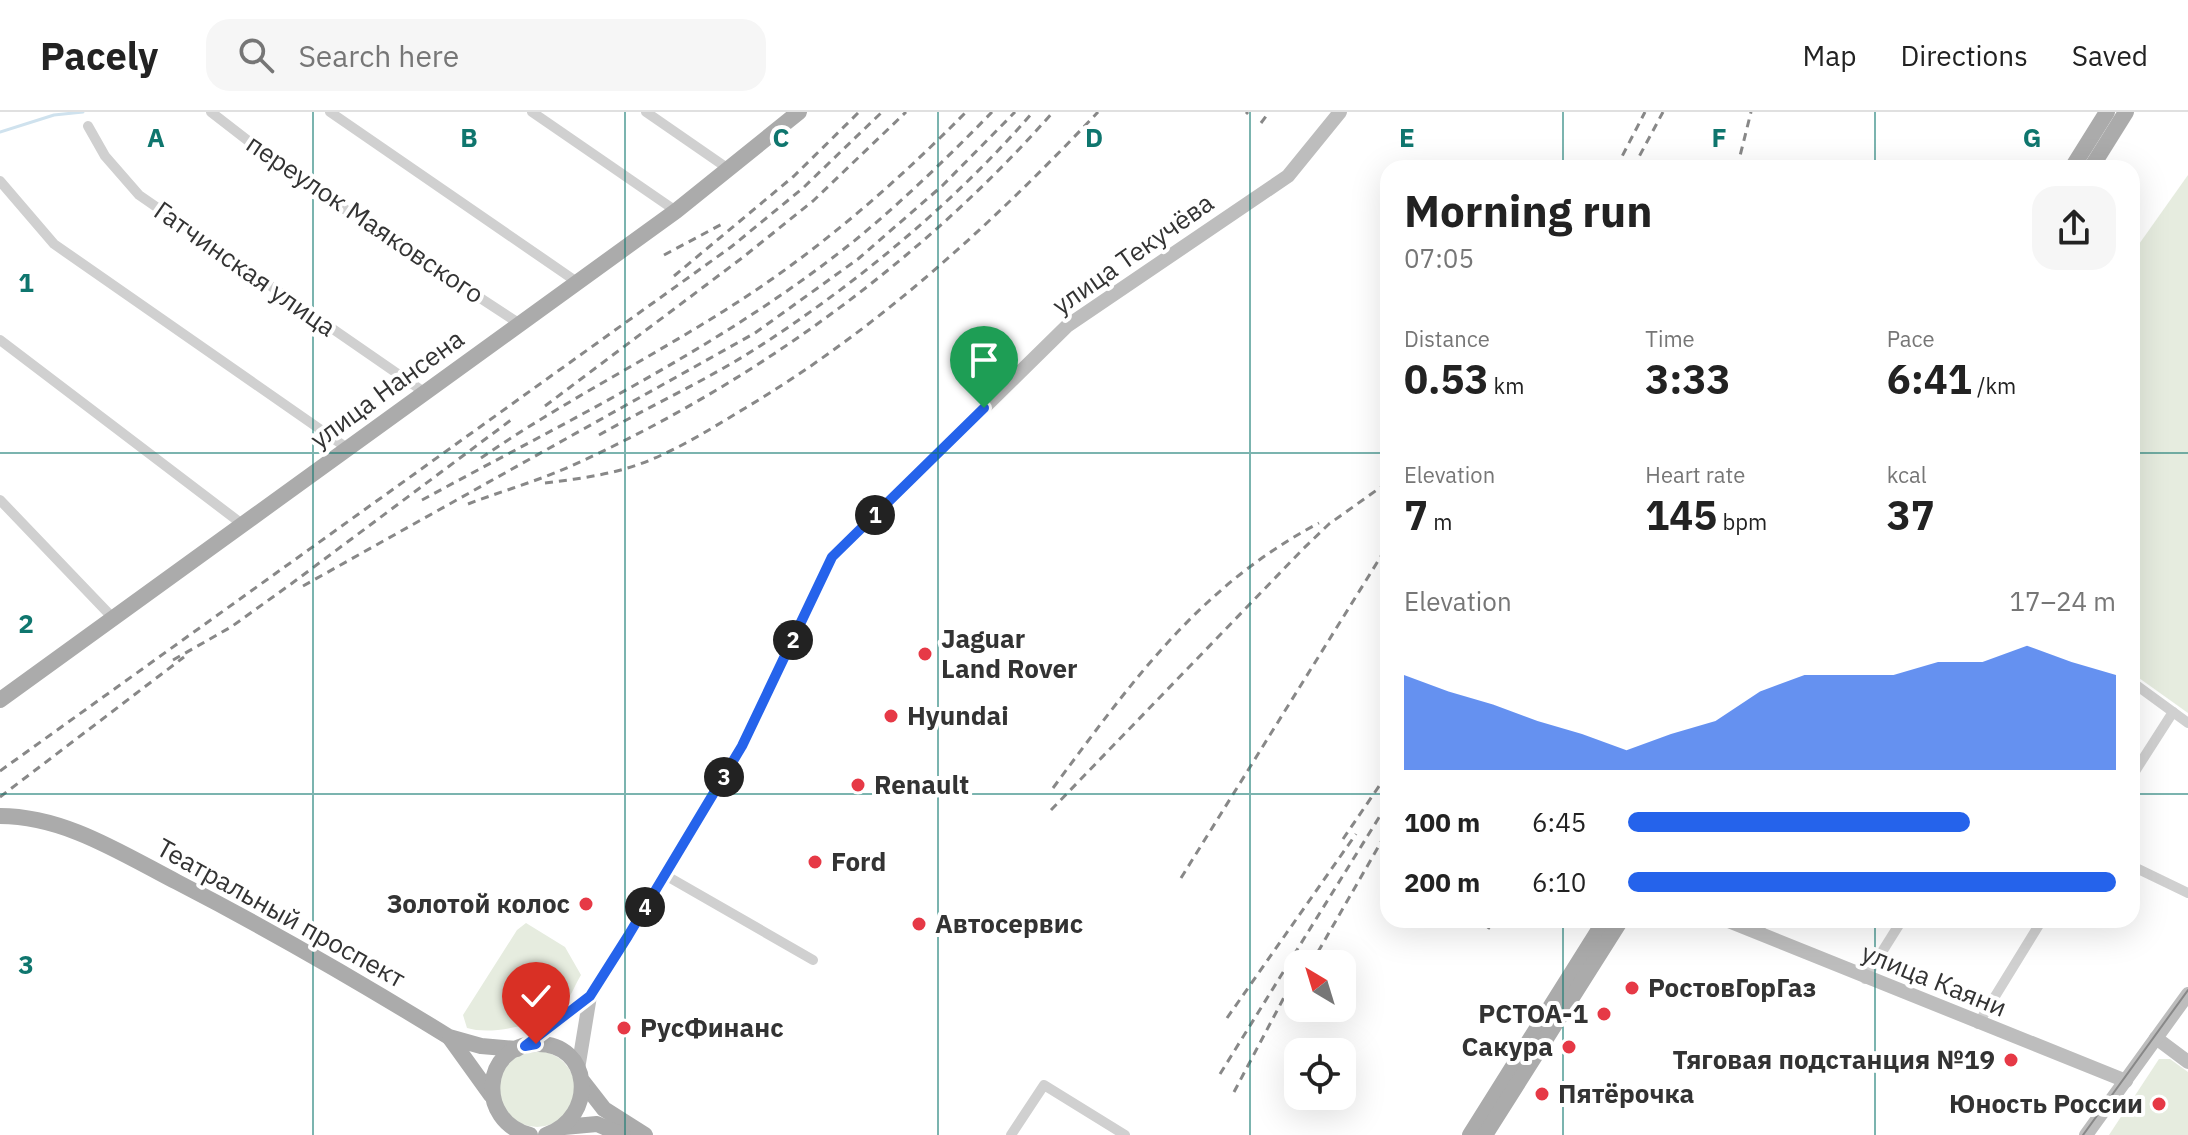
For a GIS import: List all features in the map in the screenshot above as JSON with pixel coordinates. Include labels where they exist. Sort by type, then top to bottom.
[{"type":"main road","name":"улица Нансена","points":[[1,698],[676,211],[731,170],[798,112]]},
{"type":"main road","name":"улица Текучёва","points":[[521,1047],[590,996],[742,746],[832,557],[1067,326],[1288,176],[1340,112]]},
{"type":"main road","points":[[2077,160],[2107,112]]},
{"type":"main road","points":[[2096,160],[2126,112]]},
{"type":"main road","name":"Театральный проспект","points":[[0,816],[54,824],[87,836],[233,911],[449,1037],[481,1046],[546,1045],[558,1048],[580,1074]]},
{"type":"main road","points":[[1470,1135],[1600,928]]},
{"type":"main road","points":[[1485,1135],[1616,928]]},
{"type":"main road","name":"улица Каяни","points":[[1765,928],[1865,979],[2126,1081]]},
{"type":"main road","points":[[2086,1135],[2188,994]]},
{"type":"main road","name":"улица Текучёва","points":[[580,1074],[590,996]]},
{"type":"main road","name":"Театральный проспект","points":[[449,1037],[474,1067],[493,1101],[514,1129],[530,1135]]},
{"type":"main road","points":[[2156,1038],[2188,1062]]},
{"type":"main road","points":[[494,1135],[493,1101],[497,1067],[521,1047]]},
{"type":"main road","points":[[564,1127],[579,1108],[580,1074]]},
{"type":"main road","points":[[580,1074],[604,1109],[645,1135]]},
{"type":"main road","points":[[546,1135],[564,1127],[597,1124],[623,1135]]},
{"type":"street","name":"переулок Маяковского","points":[[211,112],[291,174],[520,324]]},
{"type":"street","points":[[330,112],[577,282]]},
{"type":"street","points":[[532,112],[676,211]]},
{"type":"street","points":[[646,112],[731,170]]},
{"type":"street","name":"Гатчинская улица","points":[[88,126],[105,156],[139,195],[424,392]]},
{"type":"street","points":[[0,181],[54,244],[347,448]]},
{"type":"street","points":[[0,340],[242,524]]},
{"type":"street","points":[[0,500],[112,617]]},
{"type":"street","points":[[2140,688],[2188,723]]},
{"type":"street","points":[[2140,764],[2173,712]]},
{"type":"street","points":[[2140,870],[2188,893]]},
{"type":"street","points":[[665,875],[813,960]]},
{"type":"street","points":[[1865,979],[1897,928]]},
{"type":"street","points":[[1978,1024],[2037,928]]},
{"type":"street","points":[[1011,1135],[1044,1085],[1125,1135]]},
{"type":"shaded area","points":[[2188,175],[2188,713],[2140,679],[2140,243]]},
{"type":"shaded area","points":[[526,923],[565,947],[581,975],[571,993],[556,1010],[532,1022],[504,1029],[467,1028],[463,1015],[517,930]]},
{"type":"shaded area","points":[[537,1051],[552,1054],[564,1062],[572,1074],[575,1089],[572,1104],[564,1116],[552,1124],[537,1127],[522,1124],[510,1116],[502,1104],[499,1089],[502,1074],[510,1062],[522,1054]]},
{"type":"shaded area","name":"Юность России","points":[[2159,1059],[2170,1059],[2188,1072],[2188,1135],[2109,1135]]},
{"type":"waterway","points":[[0,132],[54,115],[83,112]]},
{"type":"tram line","points":[[2083,1135],[2188,990]]},
{"type":"railway","points":[[674,276],[794,176],[859,112]]},
{"type":"railway","points":[[0,771],[731,247],[803,188],[882,112]]},
{"type":"railway","points":[[545,406],[813,201],[906,112]]},
{"type":"railway","points":[[481,458],[727,309],[789,267],[868,204],[966,112]]},
{"type":"railway","points":[[422,500],[647,378],[756,312],[859,237],[992,112]]},
{"type":"railway","points":[[303,586],[755,333],[858,259],[942,186],[1015,112]]},
{"type":"railway","points":[[599,435],[741,358],[834,295],[939,208],[1033,112]]},
{"type":"railway","points":[[468,504],[558,471],[638,434],[768,358],[890,268],[948,219],[1053,112]]},
{"type":"railway","points":[[545,483],[605,474],[654,458],[708,431],[796,376],[932,272],[1017,194],[1098,112]]},
{"type":"railway","points":[[1261,123],[1269,112]]},
{"type":"railway","points":[[1620,160],[1645,112]]},
{"type":"railway","points":[[1637,160],[1663,112]]},
{"type":"railway","points":[[1739,160],[1751,112]]},
{"type":"railway","points":[[664,255],[724,223]]},
{"type":"railway","points":[[173,660],[231,627],[515,417]]},
{"type":"railway","points":[[1051,810],[1303,549],[1329,524],[1380,488]]},
{"type":"railway","points":[[1053,788],[1140,675],[1203,607],[1276,548],[1319,523]]},
{"type":"railway","points":[[1181,878],[1380,558]]},
{"type":"railway","points":[[0,797],[184,657]]},
{"type":"railway","points":[[1343,839],[1380,785]]},
{"type":"railway","points":[[1220,1074],[1380,816]]},
{"type":"railway","points":[[1227,1018],[1356,834]]},
{"type":"railway","points":[[1319,950],[1380,844]]},
{"type":"railway","points":[[1234,1092],[1284,997]]},
{"type":"place","name":"Jaguar Land Rover","points":[[925,654]]},
{"type":"place","name":"Hyundai","points":[[891,716]]},
{"type":"place","name":"Renault","points":[[858,785]]},
{"type":"place","name":"Ford","points":[[815,862]]},
{"type":"place","name":"Золотой колос","points":[[586,904]]},
{"type":"place","name":"Автосервис","points":[[919,924]]},
{"type":"place","name":"РостовГорГаз","points":[[1632,988]]},
{"type":"place","name":"РСТОА-1","points":[[1604,1014]]},
{"type":"place","name":"РусФинанс","points":[[624,1028]]},
{"type":"place","name":"Сакура","points":[[1569,1047]]},
{"type":"place","name":"Тяговая подстанция №19","points":[[2011,1060]]},
{"type":"place","name":"Пятёрочка","points":[[1542,1094]]},
{"type":"place","name":"Юность России","points":[[2159,1104]]},
{"type":"route","points":[[536,1044],[525,1046],[590,996],[665,875],[742,746],[832,557],[984,408]]}]
